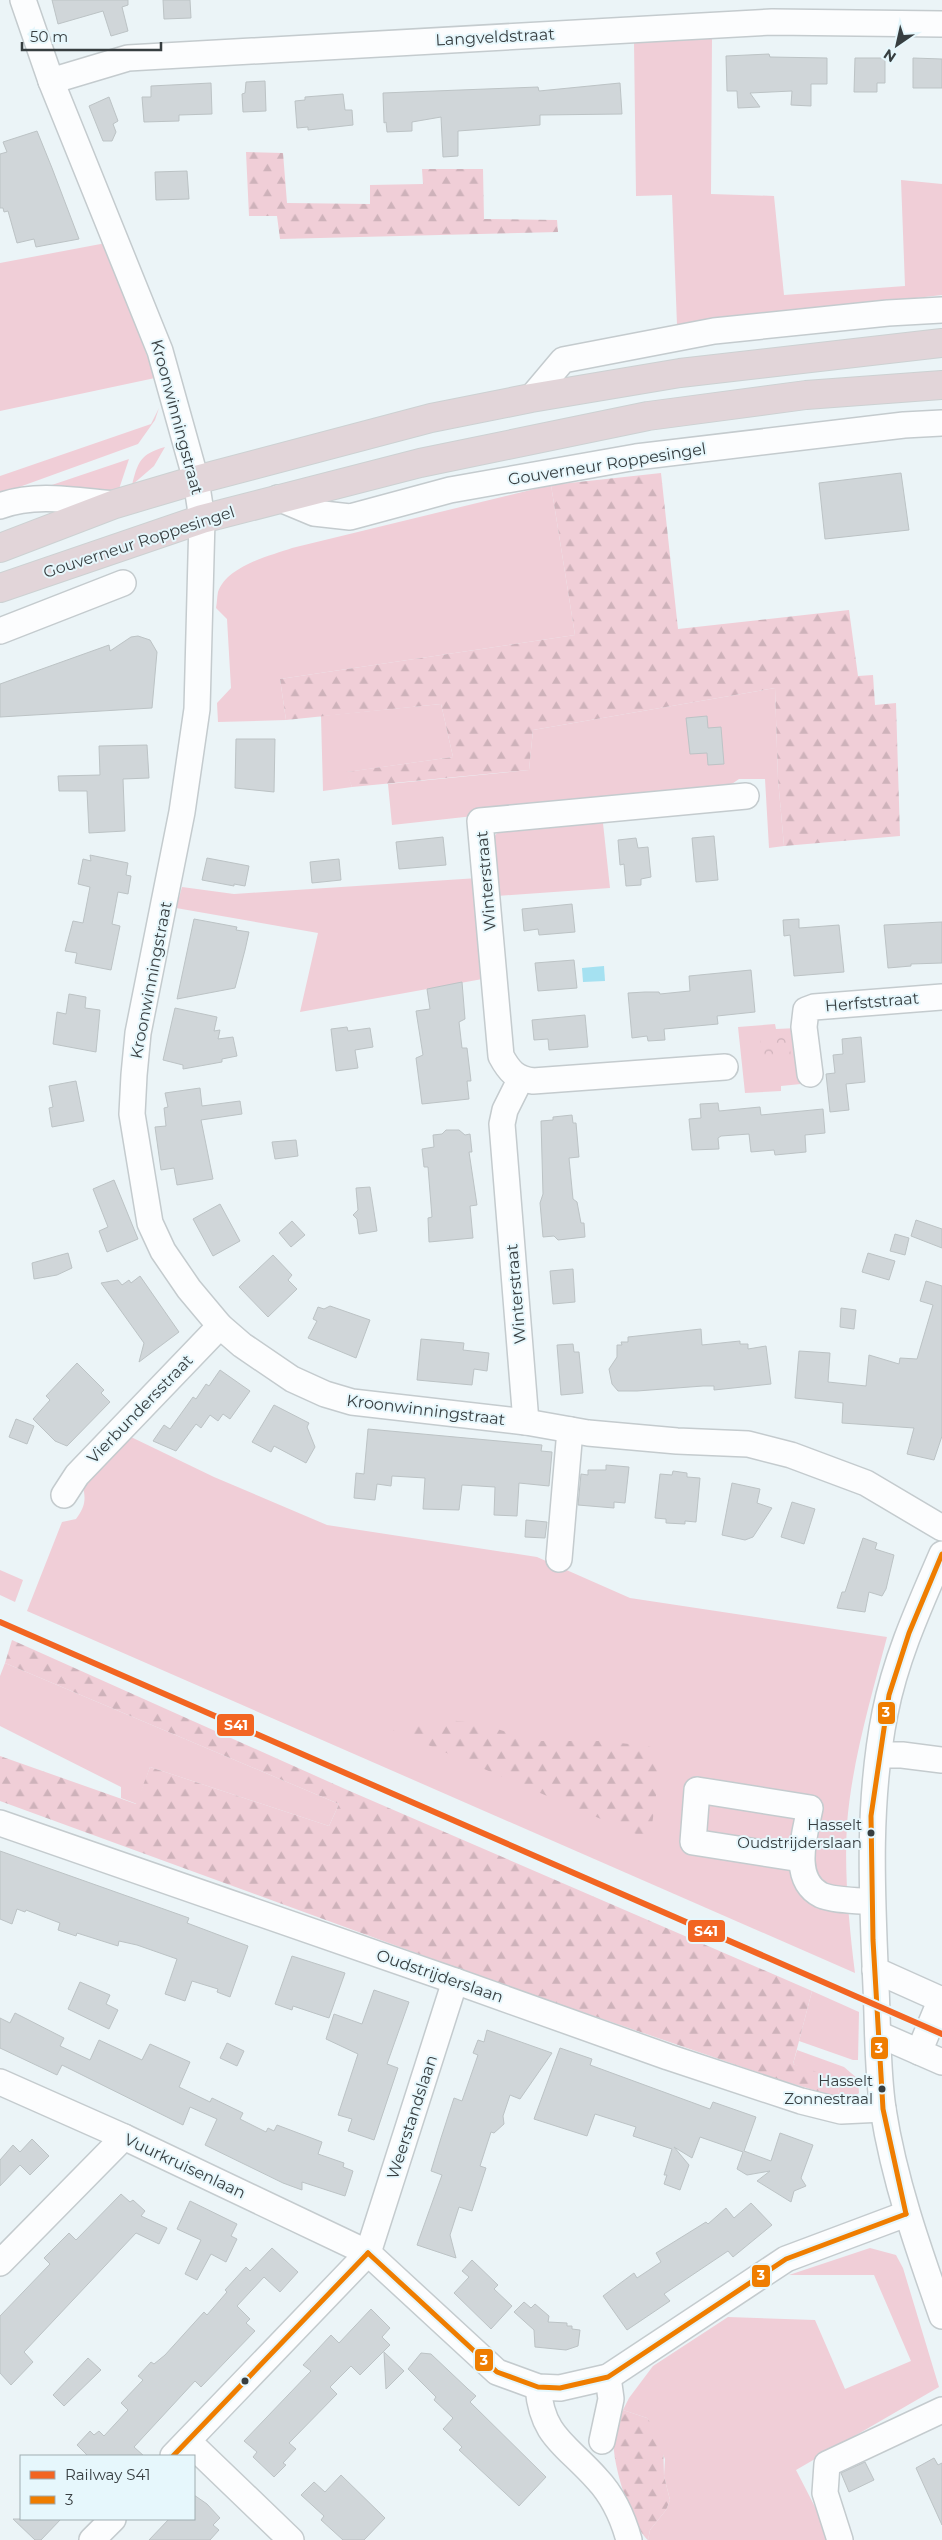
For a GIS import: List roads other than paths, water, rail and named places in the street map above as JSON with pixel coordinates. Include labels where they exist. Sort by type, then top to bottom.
[{"type":"highway","points":[[0,548],[115,504],[196,480],[431,418],[531,398],[680,373],[942,343]]},
{"type":"highway","name":"Gouverneur Roppesingel","points":[[0,588],[202,518],[420,462],[648,416],[806,396],[942,385]]},
{"type":"street","name":"Kroonwinningstraat","points":[[23,0],[51,81],[160,351],[196,480],[202,518],[197,710],[182,812],[138,1033],[132,1114],[150,1223],[163,1251],[189,1289],[220,1326],[265,1362],[292,1379],[325,1394],[352,1402],[385,1404],[423,1412],[526,1422],[570,1430],[677,1441],[748,1444],[791,1455],[866,1484],[942,1529]]},
{"type":"street","name":"Langveldstraat","points":[[51,81],[128,58],[772,22],[942,24]]},
{"type":"street","points":[[531,398],[563,360],[714,331],[888,313],[942,310]]},
{"type":"street","name":"Gouverneur Roppesingel","points":[[278,498],[314,513],[350,517],[450,490],[636,457],[904,424],[942,423]]},
{"type":"street","points":[[0,506],[9,503],[52,499],[115,504]]},
{"type":"street","points":[[0,631],[123,583]]},
{"type":"street","name":"Winterstraat","points":[[526,1422],[502,1124],[505,1110],[520,1080],[507,1067],[502,1056],[480,821],[746,796]]},
{"type":"street","name":"Herfststraat","points":[[810,1074],[804,1026],[806,1010],[814,1007],[942,997]]},
{"type":"street","points":[[520,1080],[533,1082],[725,1067]]},
{"type":"street","name":"Vierbundersstraat","points":[[64,1495],[76,1475],[220,1326]]},
{"type":"street","points":[[559,1559],[570,1430]]},
{"type":"street","points":[[942,1554],[908,1633],[892,1687],[885,1713],[871,1816],[872,1902],[883,2109],[906,2214],[942,2316]]},
{"type":"street","points":[[879,1756],[902,1755],[942,1760]]},
{"type":"street","points":[[801,1859],[693,1842],[698,1790],[810,1808],[801,1859],[811,1887],[823,1896],[872,1902]]},
{"type":"street","name":"Oudstrijderslaan","points":[[0,1823],[801,2102],[841,2111],[883,2109]]},
{"type":"street","points":[[875,1970],[942,1999],[919,2052]]},
{"type":"street","name":"Weerstandslaan","points":[[368,2253],[455,1981]]},
{"type":"street","points":[[878,2034],[942,2062]]},
{"type":"street","name":"Vuurkruisenlaan","points":[[0,2082],[368,2253],[497,2372],[538,2387],[560,2388],[608,2377]]},
{"type":"street","points":[[0,2263],[124,2138]]},
{"type":"street","points":[[602,2441],[611,2399],[608,2377],[786,2259],[906,2214]]},
{"type":"street","points":[[180,2449],[368,2253]]},
{"type":"street","points":[[538,2387],[540,2408],[550,2431],[598,2480],[622,2515],[630,2540]]},
{"type":"street","points":[[840,2540],[825,2493],[827,2464],[942,2410]]},
{"type":"street","points":[[195,2461],[291,2540]]},
{"type":"street","points":[[92,2540],[112,2520]]},
{"type":"water","points":[[604,966],[605,981],[583,982],[582,968]]},
{"type":"rail line","name":"S41","points":[[0,1622],[942,2034]]},
{"type":"place","name":"Hasselt Oudstrijderslaan","points":[[871,1833]]},
{"type":"place","name":"Hasselt Zonnestraal","points":[[882,2089]]}]
